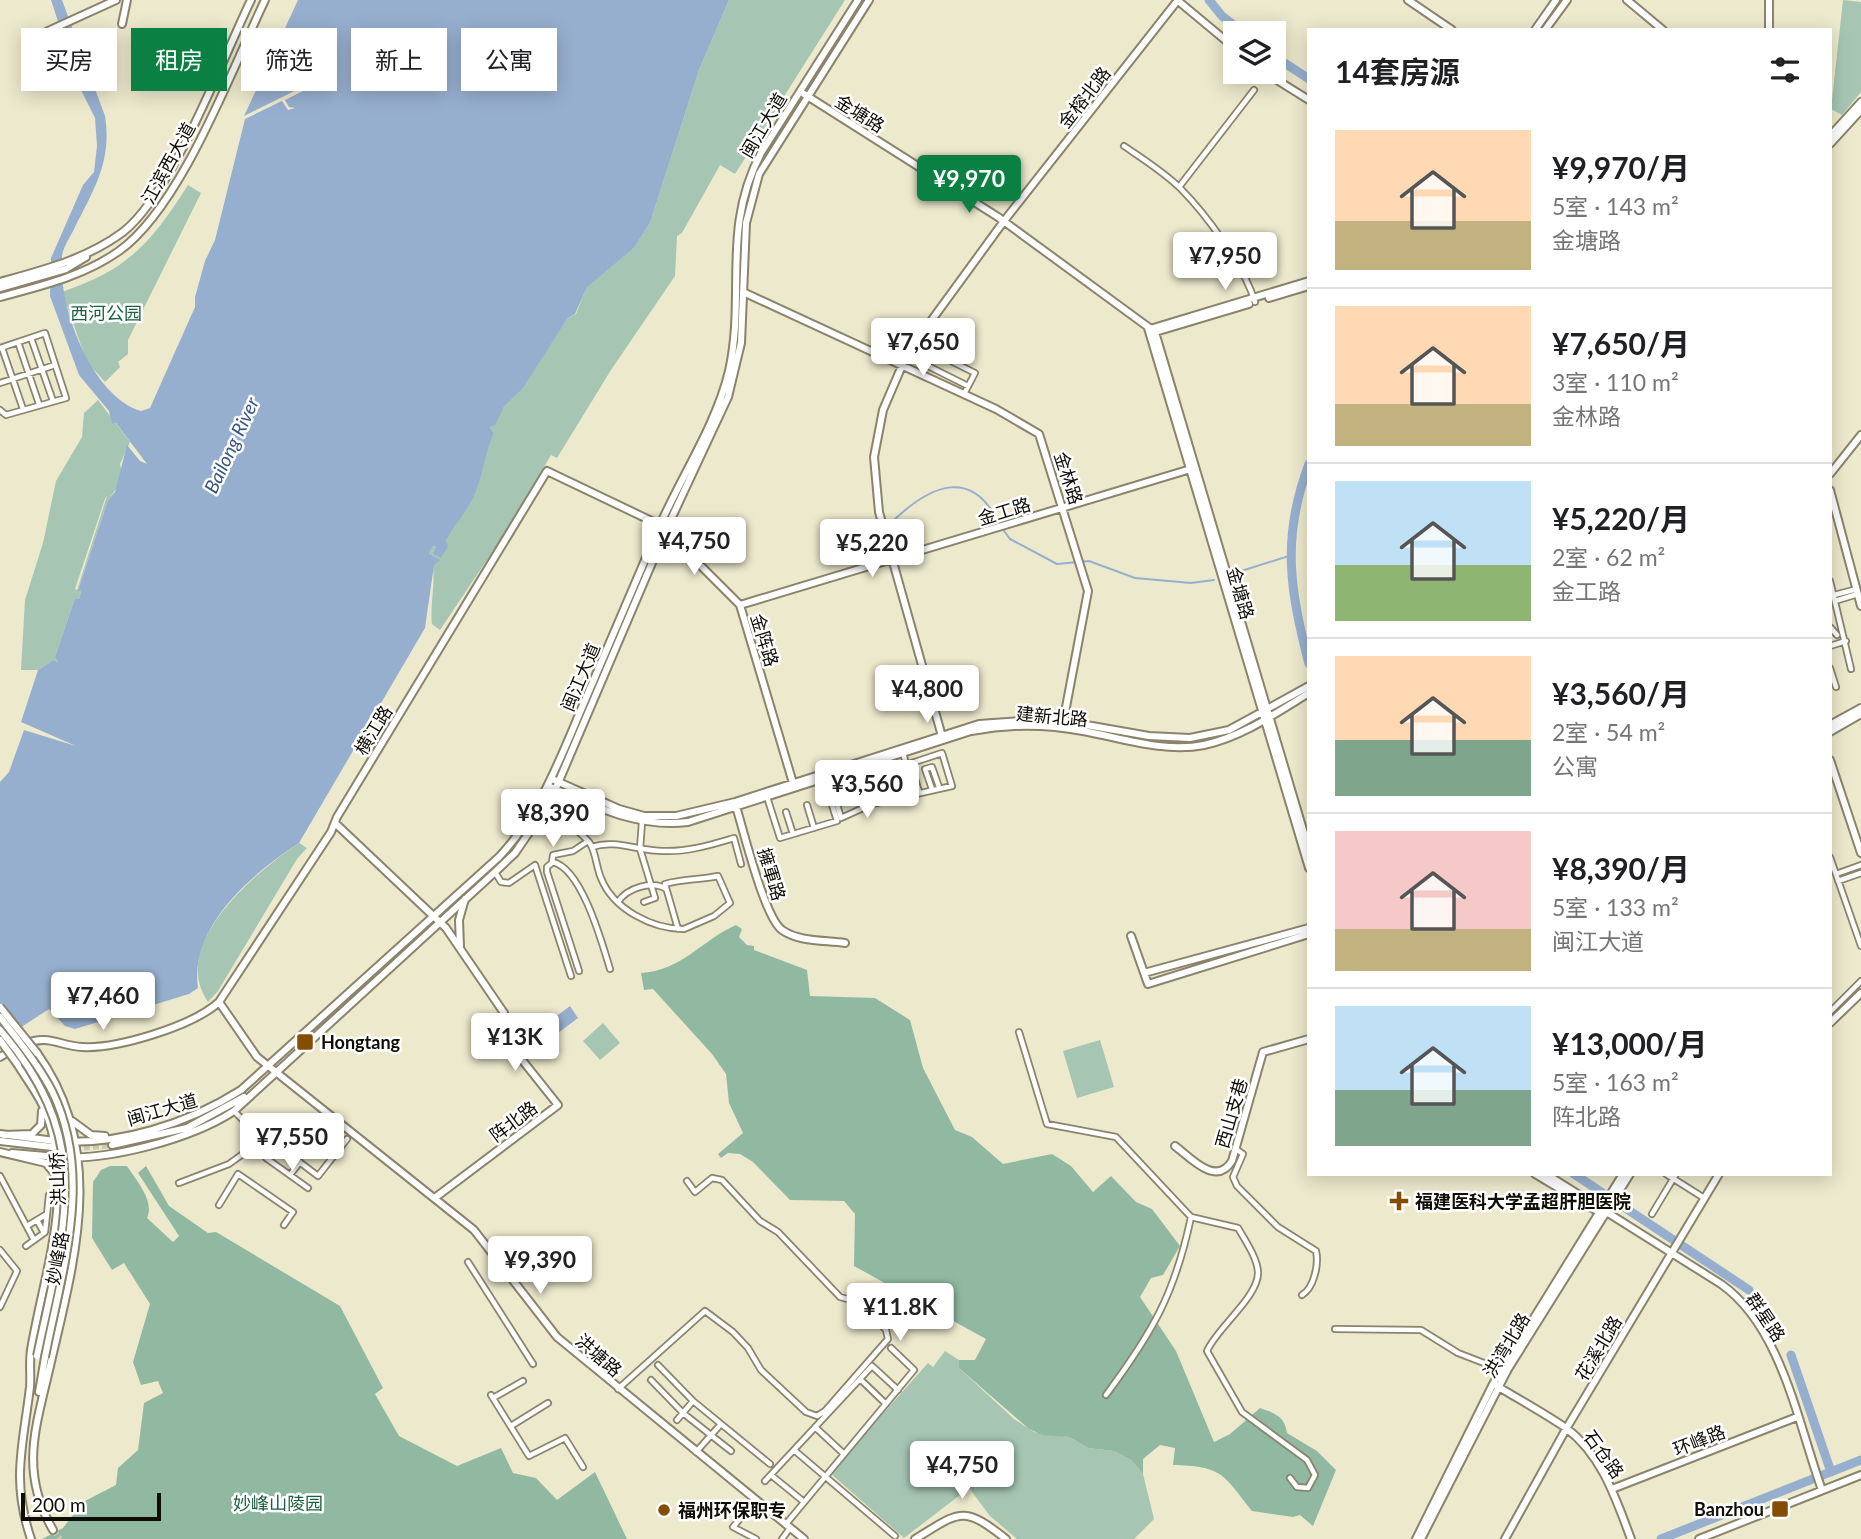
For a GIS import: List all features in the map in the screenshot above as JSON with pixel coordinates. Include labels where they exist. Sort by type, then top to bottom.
[{"type":"main road","points":[[54,28],[116,0]]},
{"type":"main road","points":[[121,24],[127,0]]},
{"type":"main road","name":"江滨西大道","points":[[0,282],[66,262],[100,247],[123,231],[145,207],[174,162],[251,0]]},
{"type":"main road","name":"江滨西大道","points":[[0,297],[94,267],[126,245],[153,220],[173,189],[265,0]]},
{"type":"main road","name":"闽江大道","points":[[1,1138],[52,1146],[125,1135],[190,1118],[241,1090],[506,850],[528,822],[550,782],[660,525],[716,407],[728,373],[733,336],[737,226],[744,193],[757,160],[858,0]]},
{"type":"main road","name":"闽江大道","points":[[258,1089],[495,873],[515,853],[544,813],[558,786],[666,530],[733,383],[740,353],[746,223],[752,195],[765,163],[869,0]]},
{"type":"main road","points":[[1177,0],[1223,38]]},
{"type":"main road","name":"金榕北路","points":[[942,737],[890,560],[876,494],[874,457],[880,420],[901,364],[915,343],[1004,221],[1177,0]]},
{"type":"main road","points":[[1408,0],[1449,28]]},
{"type":"main road","points":[[1536,28],[1556,0]]},
{"type":"main road","points":[[1546,28],[1567,0]]},
{"type":"main road","points":[[1627,0],[1661,28]]},
{"type":"main road","points":[[1769,0],[1769,28]]},
{"type":"main road","points":[[1283,84],[1307,99]]},
{"type":"main road","name":"金塘路","points":[[800,91],[1004,221],[1150,330],[1193,468],[1307,861]]},
{"type":"main road","points":[[1832,134],[1861,102]]},
{"type":"main road","points":[[1832,142],[1861,110]]},
{"type":"main road","points":[[123,231],[130,235],[126,245]]},
{"type":"main road","points":[[0,288],[80,262],[100,247]]},
{"type":"main road","points":[[1150,330],[1307,284]]},
{"type":"main road","name":"金林路","points":[[743,292],[996,408],[1038,434],[1078,552],[1088,596],[1063,724]]},
{"type":"main road","points":[[1832,471],[1861,435]]},
{"type":"main road","name":"金工路","points":[[740,605],[1193,468]]},
{"type":"main road","name":"金阵路","points":[[547,471],[660,525],[740,605],[793,783]]},
{"type":"main road","name":"横江路","points":[[219,1002],[335,823],[547,471]]},
{"type":"main road","points":[[1832,498],[1861,606]]},
{"type":"main road","name":"建新北路","points":[[1265,716],[1307,687]]},
{"type":"main road","name":"建新北路","points":[[550,782],[609,813],[642,822],[688,822],[793,783],[979,724],[1063,724],[1186,739],[1229,730],[1265,716],[1307,694]]},
{"type":"main road","points":[[1832,724],[1861,708]]},
{"type":"main road","points":[[1832,731],[1861,714]]},
{"type":"main road","name":"金塘路","points":[[1265,716],[1307,844]]},
{"type":"main road","name":"建新北路","points":[[558,786],[644,816],[686,815],[768,797],[903,753],[942,737]]},
{"type":"main road","points":[[1832,766],[1861,853]]},
{"type":"main road","name":"擁軍路","points":[[736,804],[766,903],[777,926],[796,937],[845,943]]},
{"type":"main road","name":"阵北路","points":[[335,823],[441,922],[504,1013],[511,1046],[558,1105],[436,1197]]},
{"type":"main road","points":[[462,952],[458,927],[465,899]]},
{"type":"main road","points":[[1144,973],[1307,929]]},
{"type":"main road","points":[[1131,936],[1148,984],[1307,935]]},
{"type":"main road","points":[[1832,1021],[1861,993]]},
{"type":"main road","points":[[0,1057],[41,1038],[80,1047],[120,1042],[189,1020],[219,1002]]},
{"type":"main road","name":"洪塘路","points":[[219,1002],[257,1057],[267,1066],[436,1197],[486,1242],[546,1327],[617,1390],[804,1539]]},
{"type":"main road","name":"妙峰路","points":[[0,1007],[54,1079],[72,1121],[79,1158],[81,1190],[76,1237],[51,1360],[35,1422],[32,1454],[34,1476],[42,1507],[53,1530]]},
{"type":"main road","name":"洪山桥","points":[[0,1017],[52,1092],[63,1118],[72,1157],[71,1219],[41,1357]]},
{"type":"main road","points":[[0,1030],[46,1097],[60,1136],[66,1166],[64,1218],[41,1357],[35,1422]]},
{"type":"main road","points":[[0,1040],[31,1087],[43,1115],[41,1125],[28,1135],[1,1138]]},
{"type":"main road","name":"西山支巷","points":[[1175,1146],[1213,1172],[1230,1165],[1263,1052],[1307,1040]]},
{"type":"main road","name":"妙峰路","points":[[31,1087],[44,1108],[52,1146],[58,1157],[60,1181],[54,1235],[31,1351],[30,1386],[19,1468],[22,1502],[32,1539]]},
{"type":"main road","points":[[241,1090],[224,1107],[200,1121],[111,1144],[193,1126],[258,1089]]},
{"type":"main road","points":[[0,1151],[79,1158],[184,1136],[208,1127],[234,1111],[258,1089]]},
{"type":"main road","points":[[72,1121],[91,1135],[125,1135]]},
{"type":"main road","points":[[0,1151],[46,1163],[60,1181]]},
{"type":"main road","points":[[1538,1176],[1603,1213]]},
{"type":"main road","points":[[1549,1176],[1603,1213]]},
{"type":"main road","name":"洪湾北路","points":[[1418,1539],[1496,1385],[1603,1213],[1622,1176]]},
{"type":"main road","name":"洪湾北路","points":[[1612,1197],[1628,1176]]},
{"type":"main road","name":"花溪北路","points":[[1505,1539],[1566,1429],[1718,1176]]},
{"type":"main road","name":"洪湾北路","points":[[1496,1385],[1502,1370],[1603,1213]]},
{"type":"main road","name":"群星路","points":[[1603,1213],[1726,1287],[1753,1316],[1775,1355],[1822,1490]]},
{"type":"main road","points":[[30,1386],[41,1357]]},
{"type":"main road","name":"石仓路","points":[[1496,1385],[1566,1429],[1595,1461],[1612,1489],[1631,1539]]},
{"type":"main road","name":"环峰路","points":[[1612,1489],[1797,1417]]},
{"type":"main road","points":[[1699,1539],[1861,1475]]},
{"type":"main road","points":[[915,1539],[951,1517],[965,1515],[983,1521],[1006,1539]]},
{"type":"street","points":[[1179,187],[1254,90]]},
{"type":"street","points":[[1124,146],[1179,187],[1243,272],[1254,300]]},
{"type":"street","points":[[0,410],[2,415],[66,397],[45,333],[1,348],[23,409]]},
{"type":"street","points":[[32,338],[53,401]]},
{"type":"street","points":[[18,342],[39,404]]},
{"type":"street","points":[[915,343],[975,373],[964,394]]},
{"type":"street","points":[[928,349],[920,362],[968,386]]},
{"type":"street","points":[[0,383],[55,365]]},
{"type":"street","points":[[1852,669],[1833,598],[1857,592]]},
{"type":"street","points":[[1832,629],[1837,635]]},
{"type":"street","points":[[1832,645],[1846,641]]},
{"type":"street","points":[[1832,674],[1836,687]]},
{"type":"street","points":[[903,753],[912,794]]},
{"type":"street","points":[[827,778],[841,818],[891,799],[953,786],[942,753],[832,789]]},
{"type":"street","points":[[932,789],[925,769],[932,766],[939,787]]},
{"type":"street","points":[[859,767],[871,805]]},
{"type":"street","points":[[909,774],[913,772],[919,792]]},
{"type":"street","points":[[768,797],[780,838],[836,821],[827,778]]},
{"type":"street","points":[[891,799],[887,781],[894,779],[899,797]]},
{"type":"street","points":[[807,805],[814,828]]},
{"type":"street","points":[[786,812],[793,834]]},
{"type":"street","points":[[544,813],[566,823],[588,841],[602,881],[618,902],[645,920],[678,929],[696,924],[730,903],[718,876],[697,880],[688,878],[665,884],[678,929]]},
{"type":"street","points":[[642,822],[640,849],[655,898],[644,902]]},
{"type":"street","points":[[592,847],[606,842],[640,849],[690,850],[734,838],[741,864]]},
{"type":"street","points":[[579,971],[547,867],[552,862],[553,855],[573,851],[588,841]]},
{"type":"street","points":[[552,862],[562,866],[585,897],[610,969]]},
{"type":"street","points":[[1832,863],[1861,946]]},
{"type":"street","points":[[495,873],[501,882],[509,883],[535,865],[571,976]]},
{"type":"street","points":[[1836,874],[1861,865]]},
{"type":"street","points":[[1838,881],[1861,873]]},
{"type":"street","points":[[618,902],[627,892],[651,886],[666,889]]},
{"type":"street","points":[[1832,1010],[1861,981]]},
{"type":"street","points":[[1836,1006],[1840,1014]]},
{"type":"street","points":[[1832,1011],[1840,1014]]},
{"type":"street","points":[[1020,1032],[1047,1124],[1116,1137],[1191,1217],[1236,1226],[1258,1270],[1248,1296],[1213,1339],[1208,1352],[1242,1412],[1307,1460],[1315,1475],[1308,1488],[1297,1487],[1290,1478]]},
{"type":"street","points":[[234,1111],[272,1150]]},
{"type":"street","points":[[308,1188],[266,1158],[276,1144],[318,1176],[347,1139]]},
{"type":"street","points":[[179,1183],[229,1164],[262,1140]]},
{"type":"street","points":[[1236,1149],[1243,1154],[1233,1177],[1237,1186],[1278,1227],[1315,1251],[1317,1266],[1308,1290],[1301,1295]]},
{"type":"street","points":[[290,1175],[300,1162]]},
{"type":"street","points":[[219,1205],[238,1174],[293,1212],[284,1225]]},
{"type":"street","points":[[0,1176],[34,1240]]},
{"type":"street","points":[[1652,1214],[1675,1177],[1704,1198]]},
{"type":"street","points":[[617,1390],[705,1311],[733,1332],[761,1370],[806,1412],[817,1416],[825,1411],[888,1339],[886,1329],[858,1303],[840,1297],[778,1232],[760,1222],[722,1180],[712,1178],[695,1192],[687,1181]]},
{"type":"street","points":[[26,1246],[44,1233],[49,1195]]},
{"type":"street","points":[[27,1226],[47,1214]]},
{"type":"street","points":[[1106,1395],[1143,1345],[1173,1289],[1191,1217]]},
{"type":"street","points":[[37,1220],[44,1233]]},
{"type":"street","points":[[0,1250],[17,1271],[0,1307]]},
{"type":"street","points":[[468,1262],[533,1364]]},
{"type":"street","points":[[1335,1329],[1416,1328],[1458,1353],[1502,1370]]},
{"type":"street","points":[[782,1539],[804,1502],[914,1370],[891,1348]]},
{"type":"street","points":[[658,1365],[693,1401],[770,1464]]},
{"type":"street","points":[[765,1481],[872,1366],[898,1390]]},
{"type":"street","points":[[860,1379],[886,1404]]},
{"type":"street","points":[[651,1380],[683,1413],[731,1451]]},
{"type":"street","points":[[523,1381],[492,1397],[530,1457],[565,1438],[583,1466]]},
{"type":"street","points":[[677,1420],[693,1401]]},
{"type":"street","points":[[511,1426],[548,1403]]},
{"type":"street","points":[[696,1453],[721,1424]]},
{"type":"street","points":[[815,1427],[844,1454]]},
{"type":"street","points":[[794,1450],[895,1536]]},
{"type":"street","points":[[771,1475],[804,1502]]},
{"type":"street","points":[[755,1501],[733,1527],[756,1539]]},
{"type":"green space","points":[[729,0],[845,0],[735,174],[720,165],[682,233],[677,236],[675,276],[611,370],[557,458],[551,455],[511,524],[440,630],[432,624],[434,579],[429,554],[433,546],[436,547],[432,554],[441,558],[449,532],[472,499],[485,452],[494,433],[490,427],[495,424],[499,413],[523,387],[568,318],[576,314],[587,286],[634,248],[650,223],[699,70]]},
{"type":"green space","points":[[1843,0],[1861,2],[1861,92],[1842,115],[1832,110]]},
{"type":"green space","name":"西河公园","points":[[188,185],[201,193],[128,340],[128,354],[118,362],[120,367],[105,382],[87,362],[62,292],[105,274],[136,252],[162,223]]},
{"type":"green space","points":[[98,400],[130,442],[120,464],[120,478],[108,500],[78,589],[81,591],[79,599],[75,598],[55,657],[59,659],[58,662],[53,660],[38,670],[21,670],[25,600],[43,543],[56,481],[82,437],[84,413]]},
{"type":"green space","points":[[299,843],[307,848],[297,859],[218,991],[208,1002],[199,980],[199,957],[208,934],[222,912],[241,891]]},
{"type":"green space","points":[[736,925],[742,929],[739,937],[747,945],[754,946],[754,950],[807,970],[810,996],[875,998],[910,1020],[923,1068],[955,1130],[972,1137],[1003,1164],[1052,1154],[1071,1166],[1093,1192],[1111,1176],[1136,1202],[1152,1209],[1180,1246],[1163,1275],[1151,1278],[1140,1297],[1176,1351],[1214,1442],[1230,1434],[1260,1408],[1278,1416],[1287,1433],[1317,1451],[1336,1470],[1313,1526],[1300,1515],[1293,1517],[1252,1511],[1220,1474],[1202,1467],[1173,1465],[1175,1448],[1160,1445],[1143,1459],[1143,1474],[1131,1460],[1114,1451],[1088,1448],[1069,1437],[1043,1435],[1029,1429],[959,1368],[959,1360],[975,1360],[986,1339],[854,1266],[855,1214],[844,1201],[790,1200],[753,1162],[740,1154],[728,1153],[721,1158],[718,1154],[743,1133],[729,1103],[726,1074],[712,1054],[653,989],[644,990],[641,973],[668,967],[680,961]]},
{"type":"green space","points":[[603,1023],[620,1043],[600,1060],[583,1041]]},
{"type":"green space","points":[[1100,1040],[1114,1087],[1077,1098],[1063,1051]]},
{"type":"green space","name":"妙峰山陵园","points":[[110,1166],[127,1166],[147,1198],[147,1218],[173,1242],[179,1236],[138,1173],[146,1166],[169,1206],[208,1233],[216,1232],[340,1306],[383,1388],[375,1394],[399,1436],[457,1466],[501,1448],[513,1473],[536,1478],[557,1500],[595,1472],[627,1539],[42,1539],[63,1528],[83,1502],[116,1485],[118,1468],[138,1450],[144,1403],[163,1393],[158,1381],[141,1385],[133,1362],[150,1304],[124,1263],[112,1270],[92,1238],[93,1182],[101,1170]]},
{"type":"green space","points":[[945,1351],[959,1360],[959,1368],[1014,1419],[1034,1432],[1069,1437],[1088,1448],[1114,1451],[1131,1460],[1143,1474],[1154,1519],[1134,1539],[1017,1539],[990,1516],[969,1488],[904,1538],[830,1473],[928,1363],[933,1367]]},
{"type":"water","points":[[51,0],[62,0],[72,28],[60,28]]},
{"type":"water","name":"Bailong River","points":[[298,0],[729,0],[699,70],[650,223],[634,248],[587,287],[575,314],[568,318],[523,388],[504,407],[495,425],[490,427],[494,433],[473,498],[449,535],[446,541],[448,546],[441,558],[432,554],[436,547],[433,546],[429,554],[440,560],[434,565],[425,628],[299,843],[244,886],[214,923],[204,943],[198,965],[198,988],[189,994],[75,1029],[65,1026],[49,1009],[0,1041],[0,782],[9,772],[24,730],[76,746],[21,722],[38,670],[53,660],[58,662],[55,657],[75,598],[79,599],[81,591],[78,590],[108,500],[115,492],[127,445],[140,461],[147,464],[116,423],[112,424],[109,411],[79,375],[50,296],[51,258],[83,185],[94,172],[97,146],[95,118],[82,91],[96,91],[105,116],[106,146],[100,173],[62,256],[65,298],[81,346],[93,368],[123,402],[141,411],[150,408],[195,307],[195,297],[205,261],[215,240],[245,119],[282,101],[288,110],[295,108],[289,107],[285,100],[303,91],[337,91],[337,28],[285,28]]},
{"type":"water","points":[[256,91],[295,91],[244,116]]},
{"type":"water","points":[[570,1006],[578,1018],[550,1039],[542,1027]]},
{"type":"pier","points":[[107,496],[77,590],[75,589]]},
{"type":"waterway","points":[[1209,0],[1228,21]]},
{"type":"waterway","points":[[1286,64],[1307,78]]},
{"type":"waterway","points":[[1307,470],[1295,516],[1291,564],[1297,612],[1307,655]]},
{"type":"waterway","points":[[894,520],[923,498],[951,487],[964,488],[977,494],[999,523]]},
{"type":"waterway","points":[[1002,528],[1010,539],[1057,564],[1089,561],[1135,578],[1191,583],[1214,580]]},
{"type":"waterway","points":[[1238,572],[1292,555]]},
{"type":"waterway","points":[[1577,1176],[1749,1290]]},
{"type":"waterway","points":[[1791,1355],[1831,1472]]},
{"type":"waterway","points":[[1661,1539],[1861,1460]]},
{"type":"tunnel","points":[[57,1150],[112,1145]]},
{"type":"tunnel","points":[[53,1530],[60,1539]]},
{"type":"place","name":"Hongtang","points":[[305,1042]]},
{"type":"place","name":"福建医科大学孟超肝胆医院","points":[[1399,1201]]},
{"type":"place","name":"Banzhou","points":[[1780,1509]]},
{"type":"place","name":"福州环保职专","points":[[664,1510]]}]
